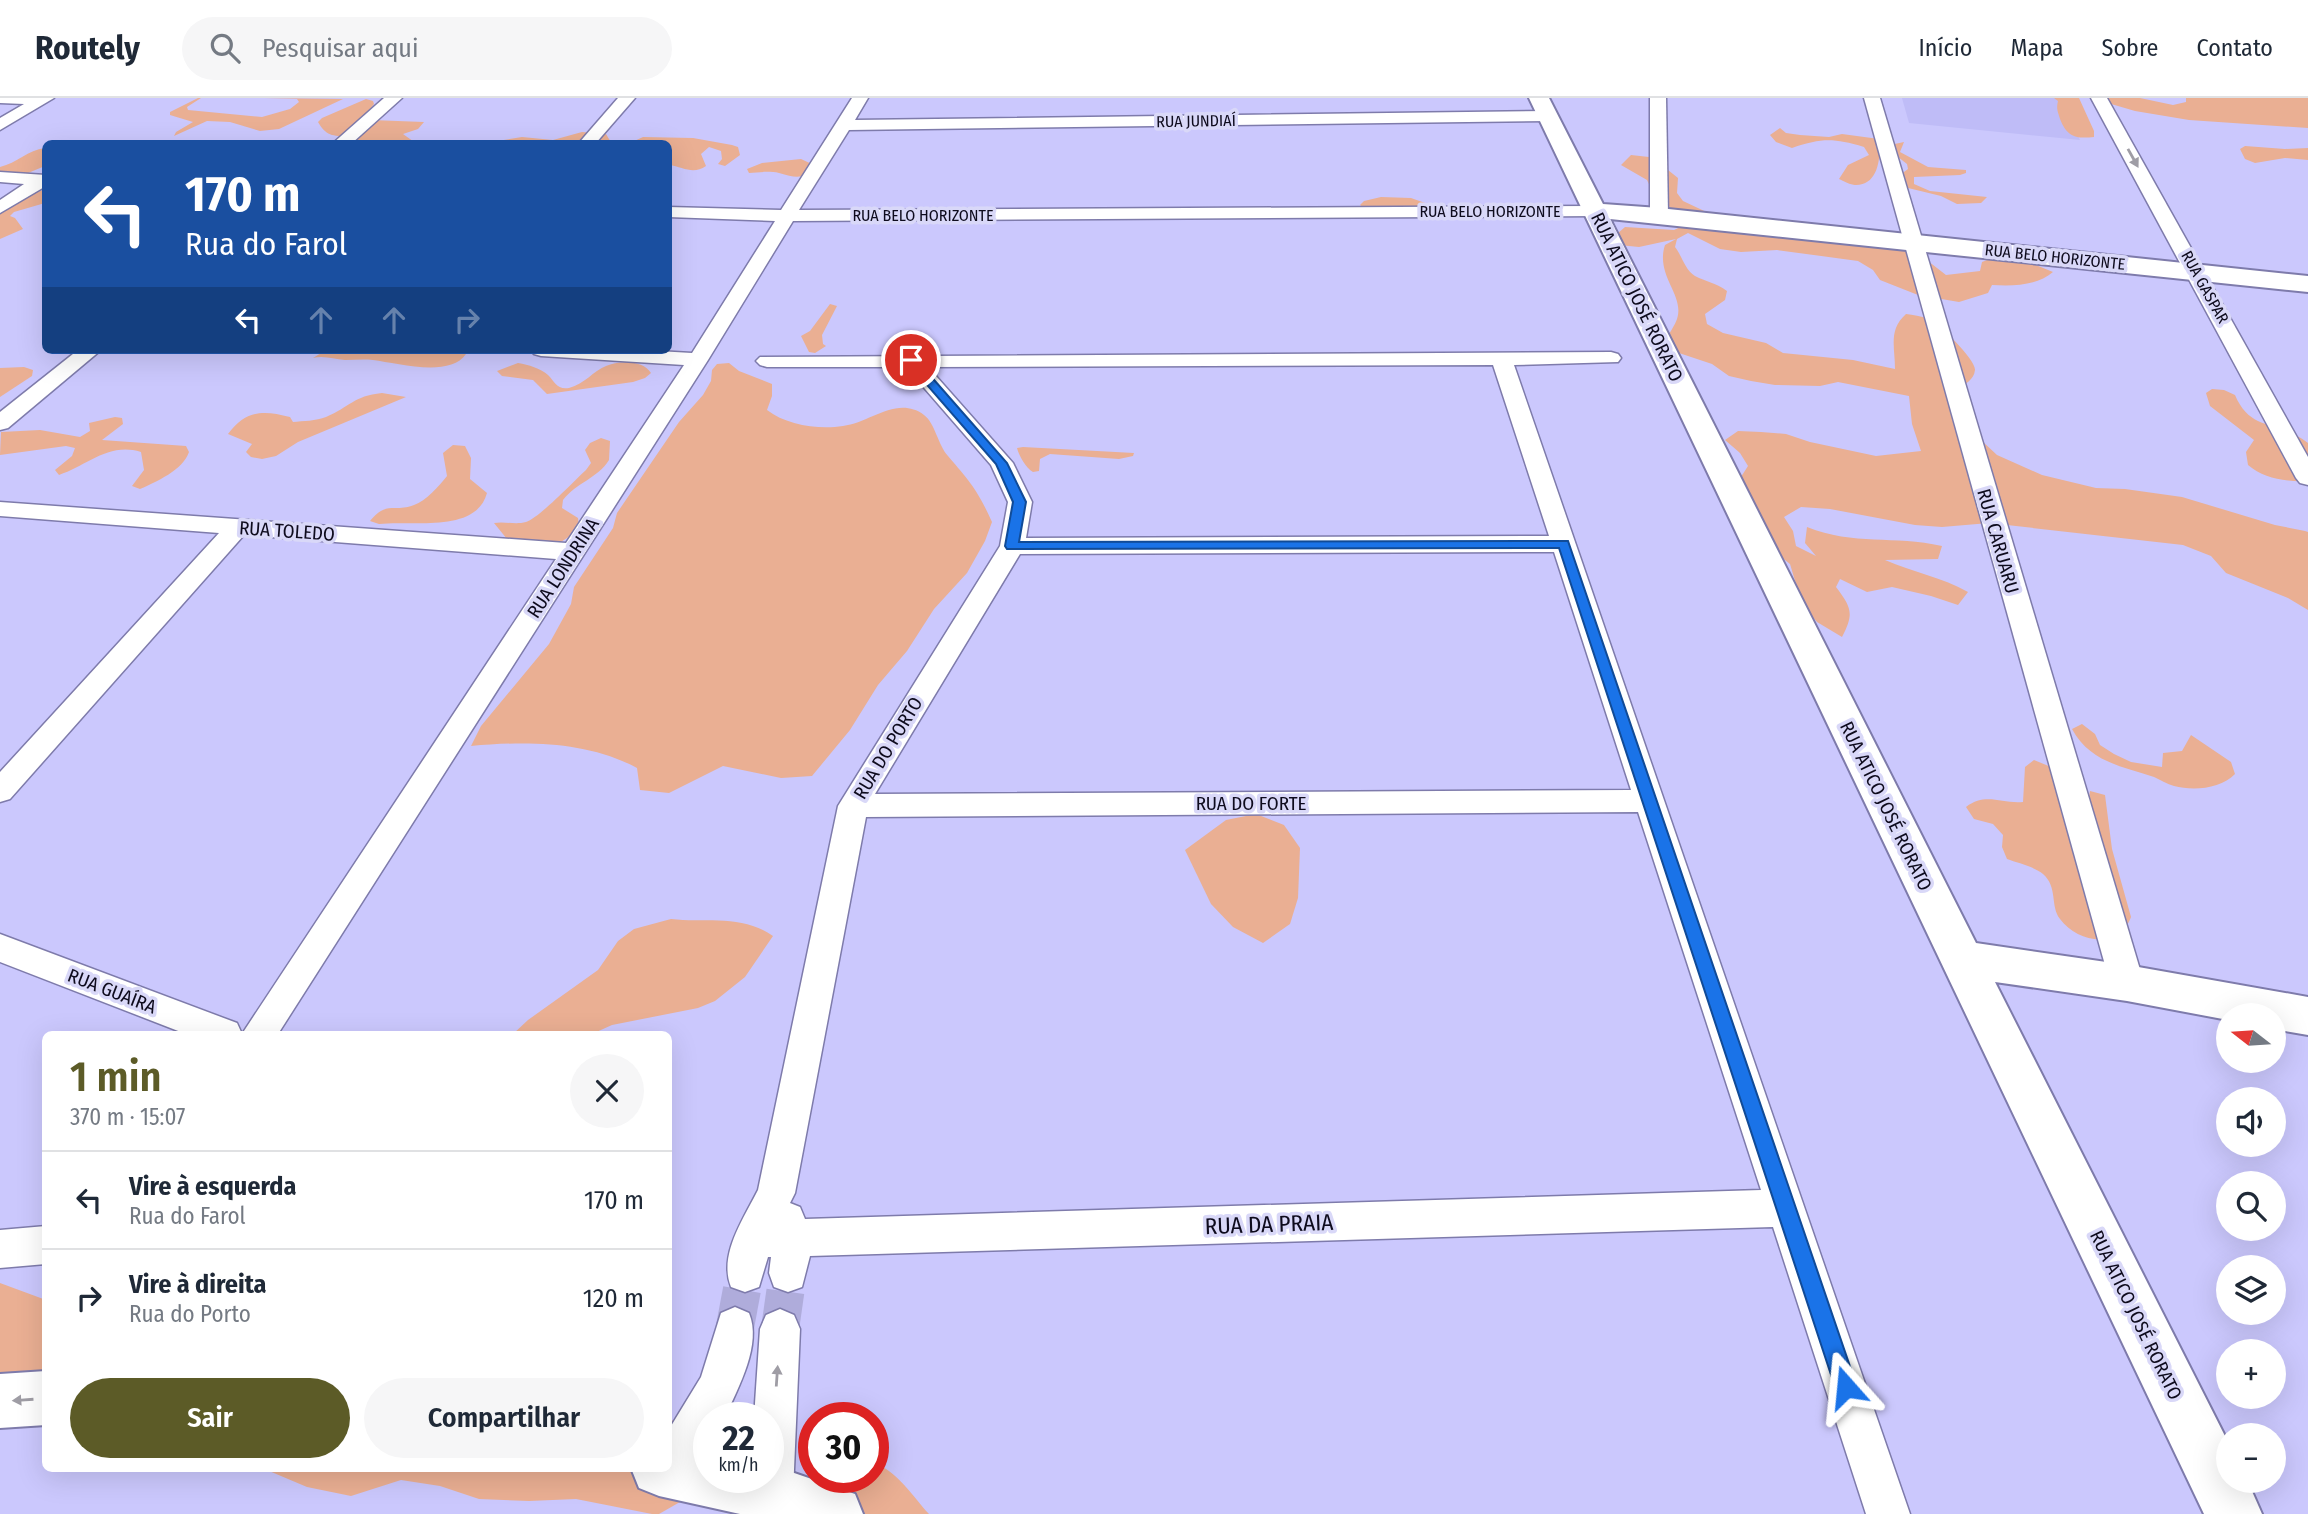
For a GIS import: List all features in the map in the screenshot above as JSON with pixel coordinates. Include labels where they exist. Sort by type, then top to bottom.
[{"type":"street","points":[[0,98],[44,99]]},
{"type":"street","points":[[345,140],[394,98]]},
{"type":"street","points":[[590,140],[627,98]]},
{"type":"street","name":"RUA LONDRINA","points":[[261,1031],[698,360],[860,98]]},
{"type":"street","points":[[1355,98],[1361,118]]},
{"type":"street","points":[[1658,98],[1660,215]]},
{"type":"street","name":"RUA CARUARU","points":[[1872,98],[1911,242],[2127,984]]},
{"type":"street","name":"RUA GASPAR","points":[[2099,98],[2308,478]]},
{"type":"street","points":[[0,125],[44,99]]},
{"type":"street","name":"RUA JUNDIAÍ","points":[[844,125],[1172,116],[1361,118],[1544,107]]},
{"type":"street","name":"RUA ATICO JOSÉ RORATO","points":[[1544,107],[2234,1514]]},
{"type":"street","points":[[0,177],[42,180]]},
{"type":"street","points":[[0,208],[42,181]]},
{"type":"street","name":"RUA BELO HORIZONTE","points":[[672,212],[787,216],[1595,211],[1660,215],[2308,284]]},
{"type":"street","points":[[0,423],[86,354]]},
{"type":"street","points":[[604,354],[698,360]]},
{"type":"street","points":[[766,361],[1611,358]]},
{"type":"street","name":"RUA DO PORTO","points":[[749,1256],[776,1193],[853,806],[1012,546],[1020,502],[1001,463],[911,360]]},
{"type":"street","points":[[1502,360],[1888,1514]]},
{"type":"street","name":"RUA TOLEDO","points":[[0,509],[574,552]]},
{"type":"street","points":[[0,791],[237,528]]},
{"type":"street","points":[[1012,546],[1564,544]]},
{"type":"street","name":"RUA DO FORTE","points":[[853,806],[1650,801]]},
{"type":"street","name":"RUA GUAÍRA","points":[[0,948],[217,1031]]},
{"type":"street","points":[[1961,960],[2127,984],[2308,1016]]},
{"type":"street","points":[[776,1193],[791,1256]]},
{"type":"street","name":"RUA DA PRAIA","points":[[749,1256],[1786,1208]]},
{"type":"street","points":[[0,1249],[42,1244]]},
{"type":"street","points":[[672,1458],[696,1431],[708,1411],[732,1346],[735,1327]]},
{"type":"street","points":[[776,1402],[780,1329]]},
{"type":"street","points":[[0,1401],[42,1398]]},
{"type":"street","points":[[672,1469],[693,1474]]},
{"type":"street","points":[[771,1493],[835,1514]]},
{"type":"shaded area","points":[[201,98],[187,107],[188,110],[262,117],[290,109],[299,102],[297,99],[264,98],[343,99],[279,129],[260,131],[230,122],[207,121],[174,136],[193,122],[170,115],[170,112]]},
{"type":"shaded area","points":[[1902,98],[2059,98],[2080,140],[1909,123]]},
{"type":"shaded area","points":[[2054,98],[2079,98],[2094,131],[2094,137],[2082,138],[2069,133],[2060,119],[2058,101]]},
{"type":"shaded area","points":[[2102,98],[2140,98],[2173,105],[2186,102],[2186,98],[2308,98],[2308,128],[2189,120],[2135,111],[2101,101]]},
{"type":"shaded area","points":[[366,99],[374,104],[366,114],[371,120],[424,122],[418,129],[403,134],[411,140],[350,140],[352,138],[328,133],[318,122]]},
{"type":"shaded area","points":[[1780,128],[1786,133],[1800,135],[1829,137],[1842,134],[1879,139],[1877,169],[1869,181],[1863,184],[1847,183],[1839,179],[1848,165],[1869,155],[1864,147],[1828,140],[1792,148],[1776,142],[1770,135]]},
{"type":"shaded area","points":[[582,132],[606,134],[610,140],[553,140]]},
{"type":"shaded area","points":[[522,137],[553,140],[504,140]]},
{"type":"shaded area","points":[[643,137],[693,138],[738,147],[740,155],[725,166],[718,164],[722,159],[721,151],[709,147],[701,154],[706,166],[688,170],[672,166],[672,140],[636,140]]},
{"type":"shaded area","points":[[1904,142],[1900,152],[1928,167],[1966,170],[1966,173],[1960,175],[1914,177],[1914,184],[1930,191],[1987,197],[1981,203],[1957,204],[1941,196],[1904,187],[1900,175],[1908,169],[1907,164],[1893,153],[1890,145]]},
{"type":"shaded area","points":[[2245,146],[2308,148],[2308,160],[2285,158],[2255,163],[2245,159],[2240,149]]},
{"type":"shaded area","points":[[42,149],[42,167],[28,173],[0,176],[0,167]]},
{"type":"shaded area","points":[[1631,155],[1649,157],[1664,163],[1678,178],[1677,193],[1683,201],[1717,217],[1910,247],[1946,275],[1980,271],[1982,262],[2000,258],[2026,262],[2053,272],[2032,283],[1992,285],[1988,293],[1959,302],[1918,295],[1880,280],[1873,270],[1858,261],[1777,250],[1741,252],[1720,249],[1688,233],[1677,239],[1675,247],[1692,273],[1727,291],[1725,300],[1705,314],[1707,324],[1723,333],[1766,343],[1783,353],[1853,360],[1895,369],[1894,339],[1900,320],[1906,314],[1925,318],[1948,334],[1974,365],[1973,376],[1957,389],[1982,441],[1997,455],[2042,475],[2096,488],[2182,497],[2308,532],[2308,610],[2288,598],[2226,573],[2211,556],[2183,545],[1989,523],[1942,527],[1915,525],[1830,509],[1801,507],[1784,517],[1793,531],[1796,546],[1816,556],[1805,543],[1807,527],[1841,536],[1942,546],[1938,559],[1885,560],[1948,582],[1968,592],[1958,605],[1892,587],[1867,592],[1840,579],[1836,587],[1850,611],[1842,637],[1817,622],[1802,604],[1790,564],[1771,549],[1739,480],[1748,466],[1740,453],[1725,440],[1738,431],[1761,432],[1786,434],[1876,456],[1921,451],[1912,424],[1909,396],[1838,382],[1820,386],[1775,385],[1751,381],[1729,376],[1712,364],[1670,350],[1667,338],[1676,321],[1678,310],[1663,256],[1665,245],[1676,239],[1639,247],[1619,245],[1617,234],[1625,227],[1674,230],[1687,224],[1680,214],[1655,197],[1647,180],[1621,165]]},
{"type":"shaded area","points":[[801,159],[816,166],[799,177],[772,172],[749,173],[747,169],[762,163]]},
{"type":"shaded area","points":[[42,190],[42,204],[14,212],[10,216],[15,218],[23,229],[0,239],[0,209]]},
{"type":"shaded area","points":[[1381,197],[1411,198],[1428,204],[1421,207],[1365,209],[1360,205],[1364,201]]},
{"type":"shaded area","points":[[830,304],[837,306],[822,335],[823,344],[826,346],[815,353],[809,352],[801,336],[810,331]]},
{"type":"shaded area","points":[[320,354],[466,354],[458,361],[436,367],[313,358]]},
{"type":"shaded area","points":[[518,363],[541,370],[562,388],[575,386],[611,364],[637,363],[651,373],[633,382],[547,394],[533,380],[502,376],[497,371]]},
{"type":"shaded area","points":[[729,363],[739,371],[772,384],[772,396],[767,410],[793,423],[813,427],[843,426],[904,408],[924,415],[945,451],[978,494],[992,522],[967,573],[934,609],[907,651],[878,685],[850,730],[812,776],[781,778],[723,766],[669,793],[640,790],[637,768],[598,752],[535,744],[471,746],[481,726],[549,644],[571,604],[574,587],[613,528],[617,513],[679,422],[703,395],[711,381],[712,370],[717,364]]},
{"type":"shaded area","points":[[24,367],[33,370],[32,376],[0,397],[0,368]]},
{"type":"shaded area","points":[[2212,389],[2235,395],[2242,407],[2257,421],[2286,431],[2308,443],[2308,481],[2276,479],[2261,474],[2248,465],[2246,452],[2254,440],[2210,406],[2206,393]]},
{"type":"shaded area","points":[[382,393],[406,397],[298,442],[276,456],[262,459],[251,457],[246,452],[252,444],[228,434],[248,416],[263,413],[290,417],[293,422],[314,420],[326,417],[358,399]]},
{"type":"shaded area","points":[[122,418],[123,424],[102,440],[186,446],[189,452],[186,458],[168,475],[140,489],[132,486],[144,470],[141,452],[118,450],[98,456],[59,475],[55,470],[72,456],[75,448],[66,446],[0,455],[1,432],[40,430],[80,437],[90,431],[89,423]]},
{"type":"shaded area","points":[[601,438],[610,441],[609,460],[563,500],[562,508],[578,518],[579,526],[564,540],[549,546],[511,544],[494,523],[526,522],[539,514],[586,470],[591,463],[585,450],[590,443]]},
{"type":"shaded area","points":[[453,445],[465,446],[471,458],[470,479],[487,493],[481,506],[470,515],[456,520],[379,524],[370,521],[386,509],[414,505],[432,493],[447,476],[443,453]]},
{"type":"shaded area","points":[[1017,448],[1134,453],[1133,456],[1119,459],[1050,454],[1040,459],[1039,471],[1033,472],[1025,465],[1018,451]]},
{"type":"shaded area","points":[[2082,724],[2095,734],[2100,745],[2114,754],[2131,762],[2162,767],[2163,753],[2182,751],[2191,735],[2231,762],[2235,774],[2222,783],[2206,788],[2171,785],[2097,756],[2079,740],[2072,729]]},
{"type":"shaded area","points":[[2034,760],[2051,767],[2088,804],[2090,791],[2105,795],[2112,849],[2131,917],[2117,935],[2087,938],[2068,927],[2057,914],[2048,879],[2036,869],[2007,859],[2002,847],[2003,835],[1993,824],[1974,819],[1966,807],[1987,799],[2023,802],[2025,767]]},
{"type":"shaded area","points":[[1256,814],[1284,825],[1300,848],[1298,898],[1290,924],[1263,943],[1233,927],[1211,904],[1185,850],[1226,820]]},
{"type":"shaded area","points":[[671,919],[724,921],[749,925],[773,936],[745,977],[715,1001],[698,1008],[612,1025],[599,1031],[516,1031],[598,970],[618,941],[634,929]]},
{"type":"shaded area","points":[[0,1283],[42,1299],[42,1378],[0,1400]]},
{"type":"shaded area","points":[[672,1420],[693,1441],[693,1493],[696,1493],[659,1514],[576,1499],[479,1499],[440,1486],[401,1480],[351,1496],[307,1487],[271,1472],[672,1472]]},
{"type":"shaded area","points":[[889,1471],[929,1514],[837,1514],[839,1493],[889,1493]]},
{"type":"tunnel","points":[[735,1327],[745,1273]]},
{"type":"tunnel","points":[[780,1329],[788,1273]]},
{"type":"route","points":[[911,360],[1001,463],[1020,502],[1012,546],[1564,544],[1846,1387]]}]
